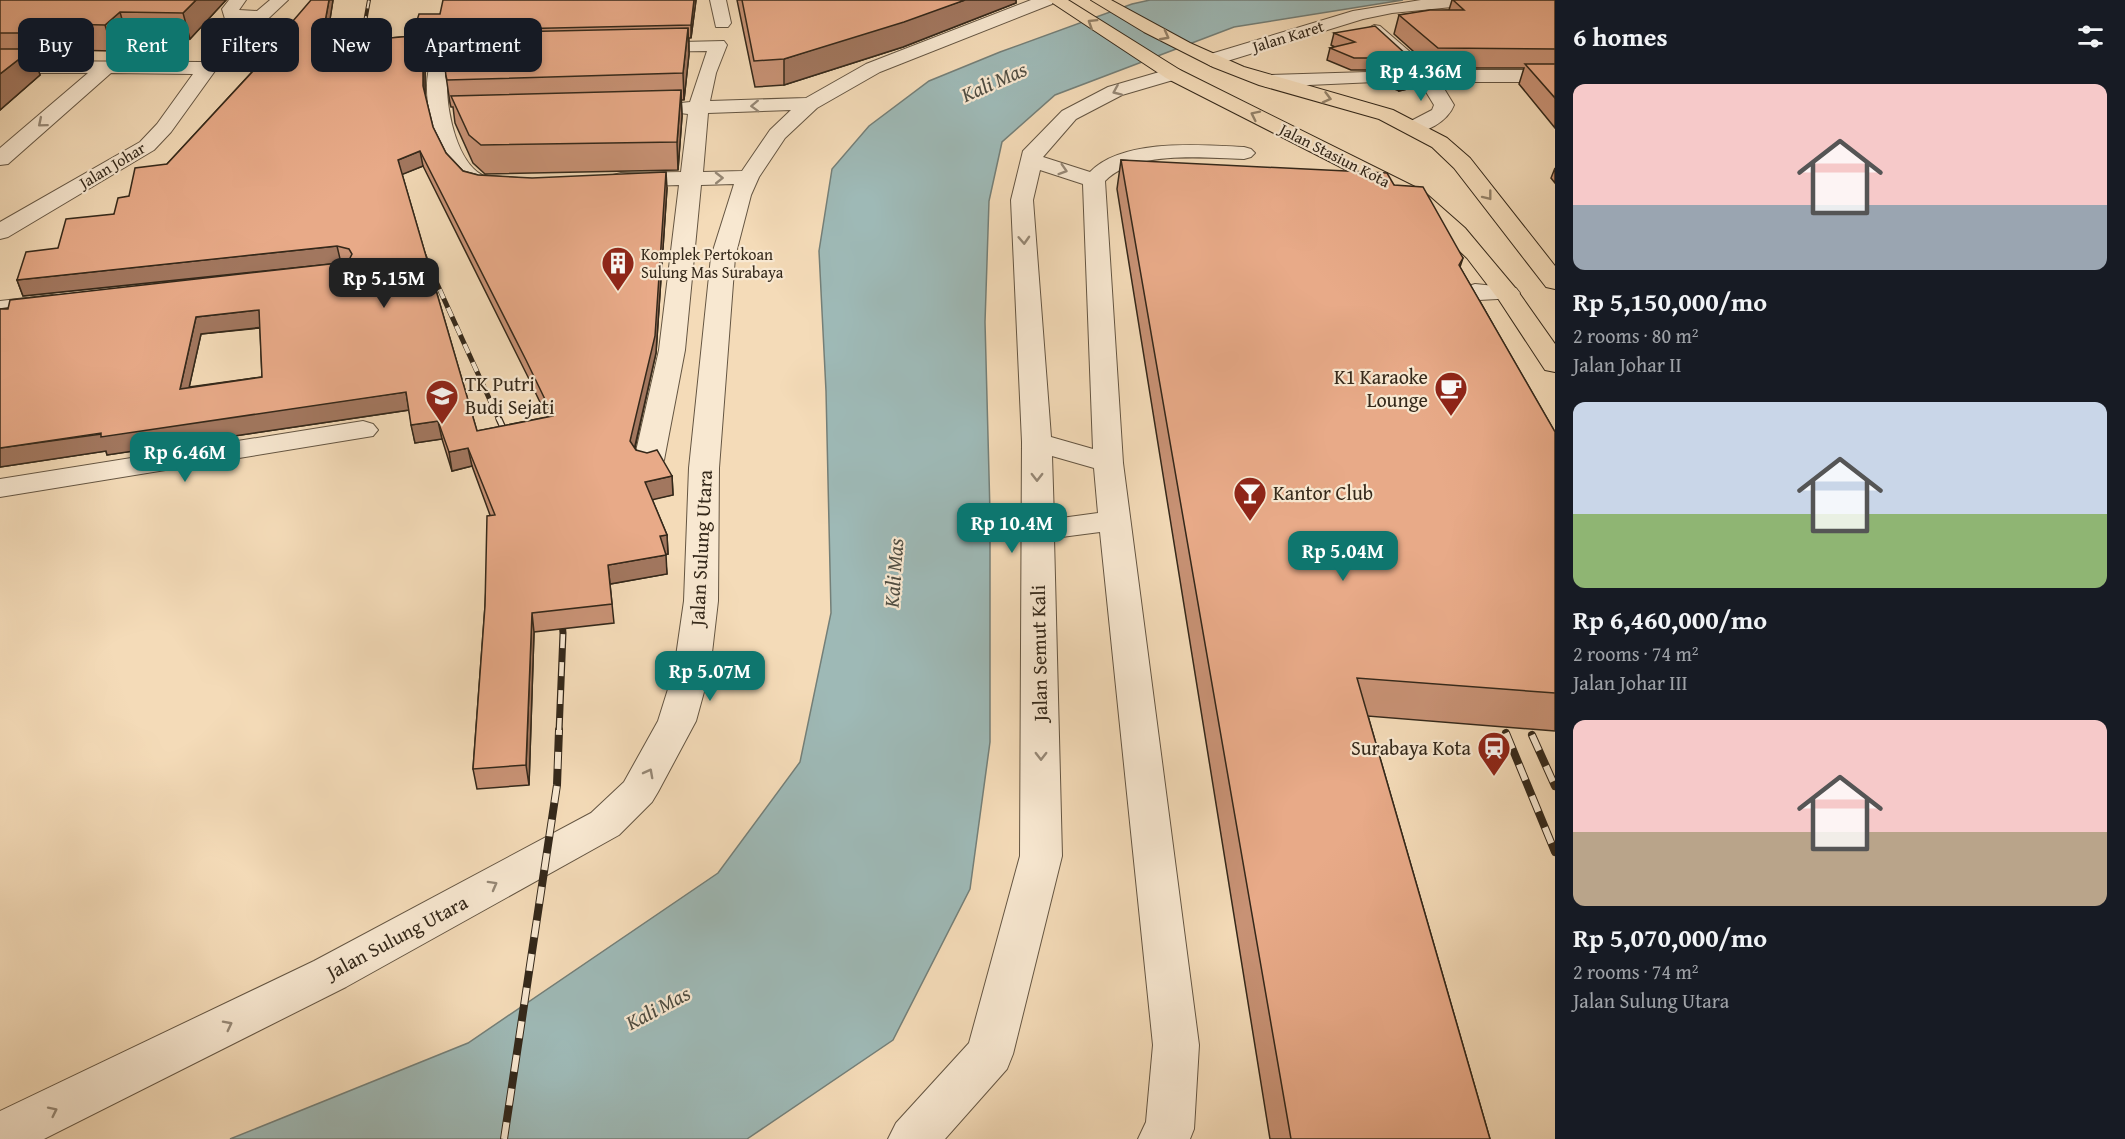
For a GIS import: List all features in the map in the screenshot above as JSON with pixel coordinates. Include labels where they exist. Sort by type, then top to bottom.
[{"type":"main road","name":"Jalan Stasiun Kota","points":[[1099,0],[1183,62],[1266,81],[1369,110],[1414,127],[1445,145],[1462,163],[1555,282]]},
{"type":"main road","name":"Jalan Stasiun Kota","points":[[1055,2],[1183,62],[1415,196],[1453,227],[1481,257],[1555,364]]},
{"type":"street","points":[[238,0],[230,9],[231,15],[262,17]]},
{"type":"street","name":"Jalan Johar","points":[[262,17],[280,0]]},
{"type":"street","points":[[718,0],[722,23]]},
{"type":"street","name":"Jalan Karet","points":[[1183,62],[1359,15],[1392,8],[1472,0]]},
{"type":"street","name":"Jalan Sulung Utara","points":[[0,1136],[330,974],[606,824],[638,792],[677,721],[692,670],[701,601],[704,468],[723,257],[740,195],[748,177],[777,134],[810,104],[873,68],[1055,2]]},
{"type":"street","points":[[1359,15],[1444,105],[1441,113],[1414,127]]},
{"type":"street","points":[[624,47],[718,45],[707,73],[699,107],[672,351],[650,460]]},
{"type":"street","name":"Jalan Semut Kali","points":[[914,1139],[990,1054],[1041,856],[1036,442],[1022,200],[1034,151],[1069,115],[1115,90],[1183,62]]},
{"type":"street","points":[[5,70],[106,66]]},
{"type":"street","points":[[0,159],[106,68]]},
{"type":"street","name":"Jalan Johar","points":[[0,232],[147,146],[163,131],[203,72]]},
{"type":"street","points":[[439,72],[435,90],[440,115],[450,147],[467,174],[480,182],[521,183]]},
{"type":"street","points":[[1415,76],[1555,76]]},
{"type":"street","points":[[1266,81],[1368,78]]},
{"type":"street","points":[[0,85],[108,87]]},
{"type":"street","points":[[172,88],[193,88]]},
{"type":"street","points":[[664,108],[810,104]]},
{"type":"street","points":[[440,115],[464,114]]},
{"type":"street","points":[[1098,176],[1108,167],[1137,158],[1185,151],[1244,153]]},
{"type":"street","points":[[1032,160],[1098,176],[1161,175]]},
{"type":"street","points":[[1098,176],[1108,463],[1176,1045],[1170,1130],[1163,1139]]},
{"type":"street","points":[[600,181],[748,177]]},
{"type":"street","points":[[1339,183],[1374,185],[1415,196]]},
{"type":"street","points":[[1492,347],[1464,295],[1474,292],[1507,293]]},
{"type":"street","points":[[0,309],[71,301]]},
{"type":"street","points":[[672,351],[714,352]]},
{"type":"street","points":[[666,384],[710,391]]},
{"type":"street","points":[[0,488],[363,430]]},
{"type":"street","points":[[1036,442],[1108,463]]},
{"type":"street","points":[[1037,529],[1065,528],[1114,520]]},
{"type":"water","name":"Kali Mas","points":[[1150,0],[1403,0],[1234,27],[1055,95],[1002,142],[989,201],[985,322],[990,513],[990,742],[970,889],[893,1040],[747,1139],[230,1139],[468,1043],[718,873],[800,762],[831,613],[826,391],[819,251],[832,169],[869,126],[929,81],[1000,52],[1132,4]]},
{"type":"building","points":[[0,0],[196,0],[183,13],[120,12],[113,18],[106,18],[105,25],[94,25],[94,18],[18,18],[18,33],[0,33]]},
{"type":"building","points":[[311,0],[329,0],[326,18],[311,18],[311,72],[392,72],[392,38],[404,37],[404,72],[423,72],[423,86],[433,127],[446,153],[463,171],[478,175],[532,178],[666,172],[655,336],[630,441],[636,450],[647,453],[657,450],[672,476],[645,482],[667,535],[660,536],[666,555],[608,565],[612,604],[532,613],[526,765],[473,769],[485,606],[487,516],[495,515],[468,448],[449,452],[438,421],[411,425],[406,392],[101,437],[101,433],[0,448],[0,309],[8,309],[10,300],[348,262],[352,254],[349,249],[337,246],[17,280],[26,252],[58,248],[66,219],[114,214],[118,198],[129,196],[135,168],[167,164],[252,72],[299,72],[299,18],[296,18]],"holes":[[[420,151],[553,416],[477,431],[398,160]],[[259,310],[262,377],[180,389],[196,317]]]},
{"type":"building","points":[[443,0],[694,0],[691,25],[542,28],[542,18],[418,18],[419,14],[440,14]]},
{"type":"building","points":[[742,0],[965,0],[904,22],[784,59],[754,61]]},
{"type":"building","points":[[1453,0],[1555,0],[1555,49],[1438,48],[1399,15],[1430,10],[1464,10]]},
{"type":"building","points":[[1375,26],[1409,57],[1402,63],[1404,68],[1423,73],[1403,78],[1381,69],[1382,64],[1372,58],[1354,58],[1330,48],[1355,42],[1334,33]]},
{"type":"building","points":[[688,28],[683,73],[447,80],[446,72],[542,72],[542,31]]},
{"type":"building","points":[[0,49],[18,49],[18,60],[0,74]]},
{"type":"building","points":[[1525,64],[1555,64],[1555,98]]},
{"type":"building","points":[[681,90],[677,142],[481,145],[469,135],[451,96]]},
{"type":"building","points":[[1121,160],[1387,173],[1394,185],[1423,187],[1463,258],[1459,265],[1555,432],[1555,693],[1357,678],[1490,1139],[1291,1139]]},
{"type":"railway","points":[[366,18],[369,0]]},
{"type":"railway","points":[[423,253],[499,420]]},
{"type":"railway","points":[[499,419],[509,441]]},
{"type":"railway","points":[[559,732],[563,633],[561,611]]},
{"type":"railway","points":[[504,1139],[557,785],[559,730]]},
{"type":"railway","points":[[1506,733],[1555,852]]},
{"type":"railway","points":[[1532,735],[1555,786]]},
{"type":"place","name":"Komplek Pertokoan Sulung Mas Surabaya","points":[[618,292]]},
{"type":"place","name":"K1 Karaoke Lounge","points":[[1451,417]]},
{"type":"place","name":"TK Putri Budi Sejati","points":[[442,425]]},
{"type":"place","name":"Kantor Club","points":[[1250,522]]},
{"type":"place","name":"Surabaya Kota","points":[[1494,777]]}]
